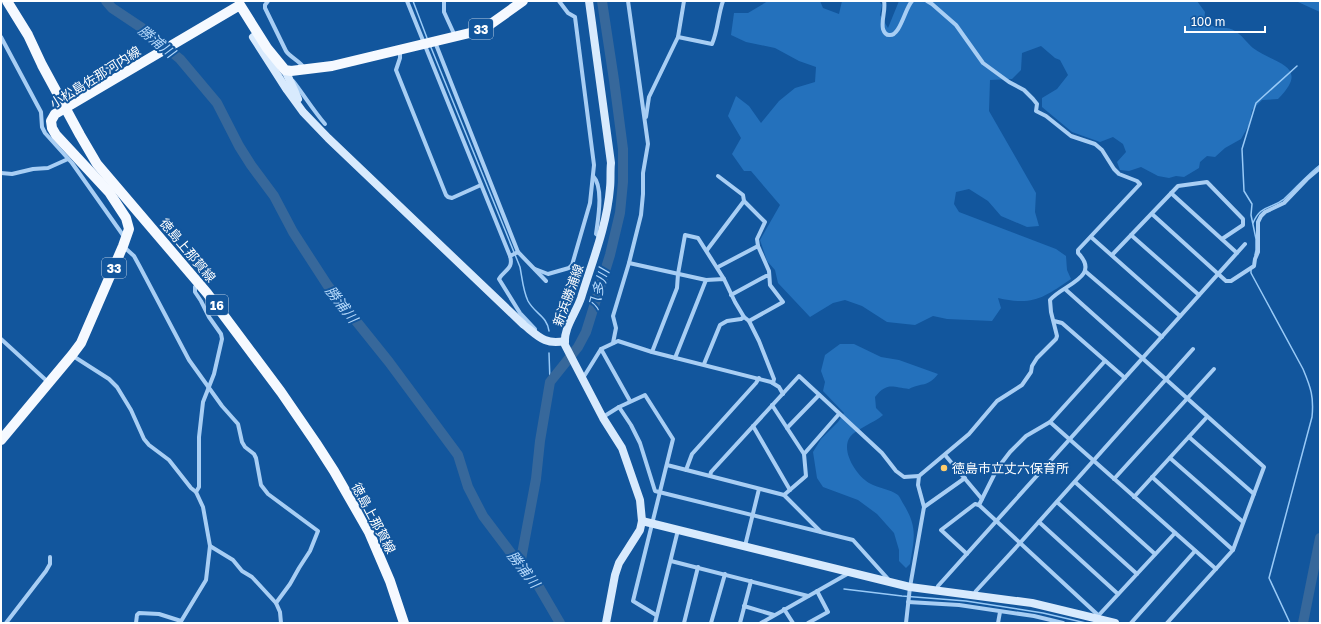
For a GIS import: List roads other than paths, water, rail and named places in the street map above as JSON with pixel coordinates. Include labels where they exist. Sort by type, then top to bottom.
[{"type":"main road","name":"徳島上那賀線","points":[[7,1],[28,35],[42,65],[97,164],[198,282],[281,392],[334,471],[369,532],[383,564],[404,623]]},
{"type":"main road","name":"33","points":[[285,70],[292,72],[332,66],[478,31],[488,26],[523,1]]},
{"type":"main road","name":"小松島佐那河内線","points":[[1,440],[72,355],[87,331],[125,243],[129,229],[128,223],[109,192],[56,135],[52,128],[51,121],[55,114],[236,5]]},
{"type":"main road","points":[[236,5],[253,37],[267,48]]},
{"type":"main road","points":[[236,5],[285,70]]},
{"type":"street","points":[[268,1],[264,8],[286,51],[290,56],[302,64],[305,70]]},
{"type":"street","points":[[407,1],[430,43],[517,253],[546,280]]},
{"type":"street","points":[[444,1],[444,12],[455,37]]},
{"type":"street","points":[[535,269],[548,274],[569,268],[572,265],[587,215],[594,165],[575,17],[568,13],[558,1]]},
{"type":"street","name":"新浜勝浦線","points":[[589,1],[610,163],[610,188],[605,220],[580,301],[567,328],[565,343],[603,418],[622,448],[640,500],[642,521],[640,530],[619,563],[606,623]]},
{"type":"street","points":[[613,343],[616,328],[613,316],[629,263],[639,222],[643,194],[643,173],[648,144],[628,1]]},
{"type":"street","points":[[644,118],[646,116],[649,97],[678,37],[684,1]]},
{"type":"street","points":[[678,37],[712,44],[718,26],[723,1]]},
{"type":"street","points":[[884,1],[885,7],[883,28],[885,33],[888,35],[893,35],[897,32],[908,6],[912,1]]},
{"type":"street","points":[[710,476],[711,472],[799,376],[882,453],[896,471],[904,477],[919,476],[969,434],[997,401],[1022,385],[1031,372],[1032,366],[1037,358],[1056,340],[1057,336],[1051,312],[1050,300],[1058,292],[1074,284],[1086,268],[1086,261],[1078,253],[1078,250],[1140,184],[1137,181],[1119,174],[1114,170],[1102,150],[1095,144],[1070,136],[1046,116],[1036,111],[1037,104],[1033,99],[1024,90],[1009,82],[984,63],[956,25],[927,1]]},
{"type":"street","points":[[1,37],[42,112],[42,127],[45,133],[68,159],[134,256],[189,360],[208,388],[238,424],[242,442],[256,458],[263,489],[318,531],[310,551],[290,584],[276,603]]},
{"type":"street","points":[[253,37],[287,90],[303,112],[316,126],[535,334],[552,343],[565,343]]},
{"type":"street","points":[[430,43],[481,185],[511,256],[511,266],[499,280],[520,313],[535,329],[535,334]]},
{"type":"street","points":[[400,50],[400,58],[396,70],[446,195],[452,198],[481,185]]},
{"type":"street","points":[[285,70],[297,97],[316,126]]},
{"type":"street","points":[[285,70],[325,124]]},
{"type":"street","points":[[1,173],[12,174],[33,169],[48,168],[68,159]]},
{"type":"street","points":[[1152,214],[1226,281],[1231,281],[1254,266],[1258,252],[1258,222],[1261,216],[1265,212],[1284,203],[1320,168]]},
{"type":"street","points":[[593,176],[596,180],[599,203],[596,234],[600,237]]},
{"type":"street","points":[[718,176],[743,195],[744,201],[765,222],[756,239],[769,271],[770,285],[784,302],[749,321]]},
{"type":"street","points":[[1112,256],[1178,186],[1208,182],[1243,219],[1243,225],[1222,239]]},
{"type":"street","points":[[1171,193],[1237,253]]},
{"type":"street","points":[[707,250],[744,201]]},
{"type":"street","points":[[652,352],[677,288],[685,235],[698,238],[718,267],[731,295],[744,316],[749,321],[767,360],[774,379],[773,383]]},
{"type":"street","points":[[1131,235],[1199,295]]},
{"type":"street","points":[[1091,237],[1180,316]]},
{"type":"street","points":[[936,590],[1245,244]]},
{"type":"street","points":[[718,267],[758,246]]},
{"type":"street","points":[[511,256],[517,253]]},
{"type":"street","points":[[629,263],[706,280],[724,279]]},
{"type":"street","points":[[1084,271],[1162,337]]},
{"type":"street","points":[[731,295],[766,276],[770,276]]},
{"type":"street","points":[[675,358],[706,280]]},
{"type":"street","points":[[196,492],[198,487],[199,437],[203,402],[214,374],[222,339],[195,292],[194,287],[198,282]]},
{"type":"street","points":[[1065,289],[1264,467],[1233,550],[1167,623]]},
{"type":"street","points":[[704,364],[720,325],[726,321],[741,319],[744,316]]},
{"type":"street","points":[[1054,321],[1062,323],[1125,378]]},
{"type":"street","points":[[1,339],[48,383]]},
{"type":"street","points":[[582,376],[601,349],[618,341],[652,352],[759,378],[779,387],[782,394]]},
{"type":"street","points":[[601,349],[630,401]]},
{"type":"street","points":[[974,595],[1193,349]]},
{"type":"street","points":[[72,355],[109,379],[117,387],[131,410],[144,439],[149,445],[169,460],[190,488],[196,492],[203,508],[210,546],[206,580],[181,622],[159,614],[139,613],[137,615],[136,623]]},
{"type":"street","points":[[979,505],[997,469],[1010,452],[1026,436],[1050,422],[1105,361]]},
{"type":"street","points":[[1114,479],[1214,369]]},
{"type":"street","points":[[686,470],[692,454],[759,378]]},
{"type":"street","points":[[603,418],[630,401],[646,394],[673,438],[633,601],[656,615]]},
{"type":"street","points":[[787,428],[819,395]]},
{"type":"street","points":[[772,405],[804,454],[806,476],[784,495]]},
{"type":"street","points":[[619,408],[631,425],[640,443],[655,490],[853,540],[891,583]]},
{"type":"street","points":[[804,454],[839,414]]},
{"type":"street","points":[[1134,497],[1208,417]]},
{"type":"street","points":[[1050,422],[1216,569]]},
{"type":"street","points":[[753,426],[790,490]]},
{"type":"street","points":[[1189,437],[1254,494]]},
{"type":"street","points":[[945,454],[982,499]]},
{"type":"street","points":[[1170,458],[1244,522]]},
{"type":"street","points":[[667,465],[784,495],[822,532]]},
{"type":"street","points":[[906,623],[910,587],[924,507],[918,486],[919,476]]},
{"type":"street","points":[[1152,477],[1233,550]]},
{"type":"street","points":[[924,507],[965,478]]},
{"type":"street","points":[[1075,482],[1155,554]]},
{"type":"street","points":[[745,546],[759,489]]},
{"type":"street","points":[[1057,502],[1137,574]]},
{"type":"street","points":[[967,554],[941,530],[975,504],[979,505],[997,520],[1098,617]]},
{"type":"street","points":[[642,521],[891,583],[910,587],[1032,603],[1098,617],[1115,623]]},
{"type":"street","points":[[1039,522],[1118,594]]},
{"type":"street","points":[[655,623],[678,530]]},
{"type":"street","points":[[1098,617],[1175,533]]},
{"type":"street","points":[[210,546],[233,560],[242,571],[252,577],[276,603],[280,612],[281,623]]},
{"type":"street","points":[[1131,623],[1195,551]]},
{"type":"street","points":[[6,623],[46,571],[50,564],[50,557]]},
{"type":"street","points":[[671,561],[808,596]]},
{"type":"street","points":[[684,623],[698,567]]},
{"type":"street","points":[[761,623],[850,572]]},
{"type":"street","points":[[712,623],[724,574]]},
{"type":"street","points":[[740,623],[751,581]]},
{"type":"street","points":[[808,623],[828,612],[817,591]]},
{"type":"street","points":[[908,602],[959,605],[1034,616],[1063,623]]},
{"type":"street","points":[[744,606],[774,615]]},
{"type":"street","points":[[784,609],[792,623]]},
{"type":"street","points":[[998,623],[1000,612]]},
{"type":"waterway","name":"勝浦川","points":[[106,1],[112,8],[142,28],[180,59],[217,103],[239,146],[274,196],[293,232],[328,286],[389,362],[458,455],[468,487],[483,516],[520,565],[539,587],[560,623]]},
{"type":"waterway","points":[[413,1],[427,38]]},
{"type":"waterway","name":"八多川","points":[[520,565],[536,479],[540,441],[550,382],[578,347],[586,332],[610,255],[620,213],[623,182],[623,149],[602,1]]},
{"type":"waterway","points":[[430,45],[520,267],[526,297],[546,322],[549,331]]},
{"type":"waterway","points":[[1255,255],[1256,239],[1251,215],[1252,204],[1244,191],[1242,149],[1256,103],[1297,66]]},
{"type":"waterway","points":[[1253,223],[1259,213],[1284,199],[1320,165]]},
{"type":"waterway","points":[[1251,270],[1251,273],[1303,369],[1310,387],[1313,404],[1312,417],[1269,578],[1290,623]]},
{"type":"waterway","points":[[549,353],[550,382]]},
{"type":"waterway","points":[[1303,623],[1320,538]]},
{"type":"waterway","points":[[844,589],[902,596],[966,601],[1043,613],[1086,623]]},
{"type":"place","name":"徳島市立丈六保育所","points":[[944,468]]}]
